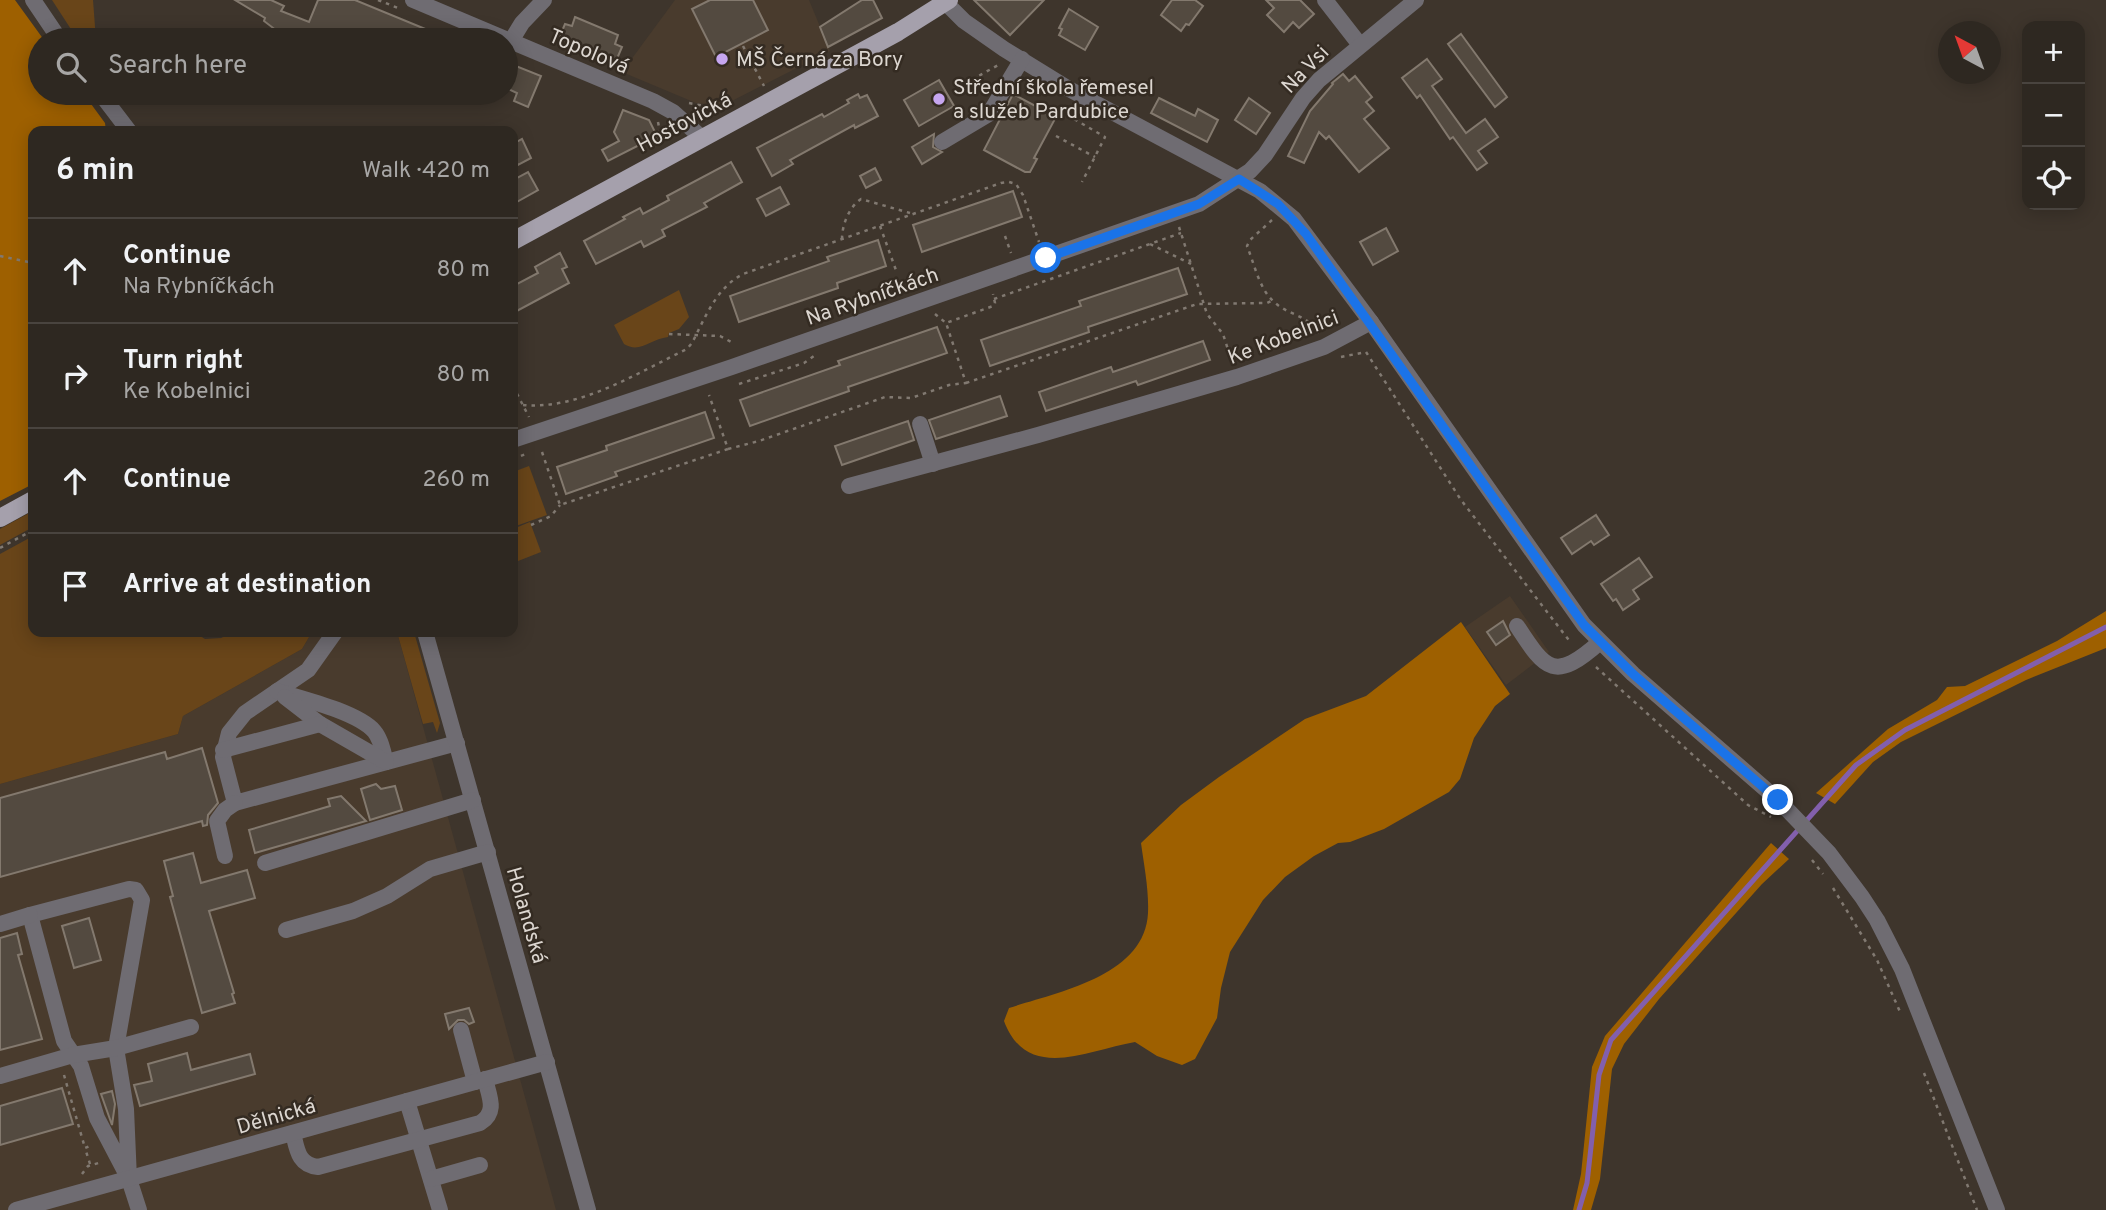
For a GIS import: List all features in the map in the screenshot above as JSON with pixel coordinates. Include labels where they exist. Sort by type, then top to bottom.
[{"type":"main road","name":"Hostovická","points":[[518,237],[898,32],[947,1]]},
{"type":"main road","points":[[0,518],[28,503]]},
{"type":"street","points":[[33,0],[52,28]]},
{"type":"street","name":"Topolová","points":[[413,0],[479,28]]},
{"type":"street","points":[[518,29],[544,0]]},
{"type":"street","points":[[1325,0],[1360,44]]},
{"type":"street","name":"Na Vsi","points":[[1239,179],[1265,155],[1319,79],[1416,0]]},
{"type":"street","name":"Ke Kobelnici","points":[[849,486],[1237,377],[1324,347],[1371,322],[1306,234],[1284,209],[1239,179],[1069,89],[1022,60],[964,21],[947,1]]},
{"type":"street","name":"Topolová","points":[[518,44],[665,107],[682,118],[702,138]]},
{"type":"street","points":[[942,142],[989,114],[1022,60]]},
{"type":"street","points":[[109,105],[125,126]]},
{"type":"street","name":"Na Rybníčkách","points":[[518,438],[1175,213],[1199,204],[1239,179]]},
{"type":"street","points":[[1371,322],[1567,603],[1600,642],[1794,816],[1862,897],[1892,947],[1997,1210]]},
{"type":"street","points":[[920,424],[933,464]]},
{"type":"street","points":[[1517,626],[1539,660],[1554,666],[1562,667],[1578,660],[1600,642]]},
{"type":"street","points":[[235,803],[223,750],[229,733],[239,719],[308,670],[331,637]]},
{"type":"street","name":"Holandská","points":[[426,637],[588,1210]]},
{"type":"street","points":[[277,691],[320,724],[386,762]]},
{"type":"street","points":[[277,691],[324,705],[369,726],[377,734],[386,762]]},
{"type":"street","points":[[223,750],[320,724]]},
{"type":"street","points":[[225,856],[217,821],[225,810],[235,803],[457,743]]},
{"type":"street","points":[[265,863],[473,800]]},
{"type":"street","points":[[286,930],[354,911],[387,896],[430,869],[488,852]]},
{"type":"street","points":[[0,924],[122,890],[136,890],[140,894],[141,916],[116,1048],[127,1109],[129,1179]]},
{"type":"street","points":[[30,915],[66,1057]]},
{"type":"street","points":[[0,1076],[191,1027]]},
{"type":"street","points":[[293,1133],[301,1158],[314,1167],[326,1166],[480,1123],[488,1118],[492,1105],[461,1030]]},
{"type":"street","points":[[66,1057],[81,1066],[97,1118],[129,1179],[139,1210]]},
{"type":"street","name":"Dělnická","points":[[16,1210],[547,1062]]},
{"type":"street","points":[[407,1101],[440,1210]]},
{"type":"street","points":[[431,1178],[480,1165]]},
{"type":"path","points":[[743,46],[764,86]]},
{"type":"path","points":[[957,88],[1000,64]]},
{"type":"path","points":[[1067,115],[1105,137],[1082,182]]},
{"type":"path","points":[[1056,136],[1095,157]]},
{"type":"path","points":[[523,405],[556,405],[612,386],[687,349],[715,299],[738,276],[911,214],[1009,182],[1019,188],[1033,226]]},
{"type":"path","points":[[842,239],[844,225],[854,205],[861,199],[911,214]]},
{"type":"path","points":[[1284,209],[1250,240],[1247,246],[1272,300],[1310,322],[1320,334],[1324,347]]},
{"type":"path","points":[[1175,213],[1203,304],[1208,317],[1223,334],[1237,377]]},
{"type":"path","points":[[880,225],[897,273]]},
{"type":"path","points":[[994,299],[1181,233]]},
{"type":"path","points":[[1150,244],[1191,264]]},
{"type":"path","points":[[0,256],[28,262]]},
{"type":"path","points":[[966,383],[946,323],[995,303],[987,279]]},
{"type":"path","points":[[531,525],[551,516],[560,505],[885,397],[911,398],[949,385],[966,383],[1197,304],[1267,303],[1272,300]]},
{"type":"path","points":[[669,334],[720,336],[733,343]]},
{"type":"path","points":[[709,395],[727,449]]},
{"type":"path","points":[[518,396],[537,432]]},
{"type":"path","points":[[542,452],[560,505]]},
{"type":"path","points":[[0,548],[28,533]]},
{"type":"path","points":[[1806,854],[1854,918],[1877,960],[1904,1022]]},
{"type":"path","points":[[66,1057],[90,1166]]},
{"type":"path","points":[[1923,1072],[1977,1210]]},
{"type":"path","points":[[85,1147],[108,1141]]},
{"type":"shaded area","points":[[0,0],[15,0],[35,28],[28,28],[28,105],[92,105],[105,126],[28,126],[28,487],[0,501]]},
{"type":"shaded area","points":[[52,0],[93,0],[95,28],[70,28]]},
{"type":"shaded area","name":"MŠ Černá za Bory","points":[[675,0],[809,0],[830,51],[722,106],[696,103],[622,72]]},
{"type":"shaded area","points":[[679,290],[689,317],[679,329],[669,333],[668,337],[640,347],[624,344],[614,325]]},
{"type":"shaded area","points":[[529,466],[547,515],[518,525],[518,470]]},
{"type":"shaded area","points":[[28,514],[28,530],[0,545],[0,529]]},
{"type":"shaded area","points":[[530,522],[541,552],[518,561],[518,527]]},
{"type":"shaded area","points":[[28,539],[28,637],[309,637],[302,649],[183,716],[178,734],[0,784],[0,554]]},
{"type":"shaded area","points":[[1510,596],[1549,652],[1506,685],[1465,627]]},
{"type":"shaded area","points":[[2106,611],[2106,648],[2026,680],[1901,742],[1873,762],[1835,804],[1816,793],[1888,729],[1937,700],[1947,687],[1965,686],[2057,641]]},
{"type":"shaded area","points":[[1461,622],[1510,694],[1495,706],[1474,738],[1460,779],[1449,792],[1384,829],[1350,842],[1338,843],[1314,856],[1285,877],[1263,900],[1230,952],[1217,1018],[1195,1059],[1182,1065],[1157,1056],[1135,1042],[1079,1055],[1043,1057],[1028,1052],[1014,1040],[1004,1021],[1009,1008],[1074,988],[1096,978],[1116,967],[1132,952],[1143,935],[1148,913],[1141,843],[1181,805],[1305,719],[1366,696]]},
{"type":"shaded area","points":[[309,637],[398,637],[556,1210],[0,1210],[0,784],[178,734],[183,716],[302,649]]},
{"type":"shaded area","points":[[398,637],[415,637],[440,723],[437,733],[433,722],[423,724]]},
{"type":"shaded area","points":[[1771,843],[1789,859],[1762,884],[1659,999],[1624,1044],[1612,1069],[1600,1179],[1591,1210],[1573,1210],[1581,1174],[1592,1067],[1605,1036]]},
{"type":"building","points":[[235,0],[271,0],[284,6],[281,11],[309,22],[318,0],[355,0],[423,28],[273,28],[264,21],[265,18]]},
{"type":"building","points":[[710,0],[753,0],[768,30],[716,57],[692,9]]},
{"type":"building","points":[[862,0],[873,0],[882,18],[828,47],[820,27]]},
{"type":"building","points":[[974,0],[1044,0],[1010,35]]},
{"type":"building","points":[[1172,0],[1195,0],[1203,6],[1181,31],[1161,15]]},
{"type":"building","points":[[1266,0],[1300,0],[1314,14],[1299,28],[1293,22],[1284,32],[1267,15],[1274,8]]},
{"type":"building","points":[[1069,9],[1098,27],[1085,50],[1059,35],[1062,29],[1059,28]]},
{"type":"building","points":[[575,17],[618,35],[615,44],[622,47],[616,61],[559,38],[565,24],[572,26]]},
{"type":"building","points":[[1461,34],[1507,97],[1495,107],[1448,44]]},
{"type":"building","points":[[1427,59],[1442,79],[1432,86],[1466,133],[1485,119],[1498,137],[1478,151],[1487,163],[1477,170],[1453,137],[1450,139],[1420,95],[1417,98],[1402,78]]},
{"type":"building","points":[[518,67],[541,76],[528,107],[518,103]]},
{"type":"building","points":[[1343,74],[1349,81],[1355,76],[1372,97],[1366,102],[1374,111],[1364,119],[1389,148],[1359,172],[1329,136],[1326,139],[1319,132],[1304,163],[1288,156],[1310,111],[1332,83]]},
{"type":"building","points":[[939,80],[954,106],[919,126],[904,100]]},
{"type":"building","points":[[858,94],[860,98],[867,95],[878,116],[855,128],[854,125],[790,160],[793,164],[772,176],[757,148],[822,114],[824,117],[849,103],[847,100]]},
{"type":"building","points":[[1013,94],[1056,117],[1034,158],[1037,159],[1030,172],[1025,172],[984,150]]},
{"type":"building","points":[[1159,98],[1195,116],[1198,109],[1218,120],[1207,142],[1151,113]]},
{"type":"building","points":[[1249,98],[1270,113],[1256,134],[1235,120]]},
{"type":"building","points":[[623,110],[649,120],[657,136],[608,161],[602,150],[619,141],[614,132]]},
{"type":"building","points":[[934,134],[933,147],[942,152],[922,164],[912,147]]},
{"type":"building","points":[[522,139],[531,158],[518,165],[518,141]]},
{"type":"building","points":[[731,162],[742,182],[704,203],[707,207],[662,230],[665,236],[644,247],[641,241],[596,264],[584,241],[640,208],[643,214],[669,200],[667,196]]},
{"type":"building","points":[[875,168],[881,180],[866,188],[860,176]]},
{"type":"building","points":[[528,172],[538,190],[518,201],[518,177]]},
{"type":"building","points":[[780,187],[789,204],[766,216],[757,199]]},
{"type":"building","points":[[1013,191],[1022,217],[922,252],[913,225]]},
{"type":"building","points":[[1386,228],[1398,251],[1373,265],[1360,242]]},
{"type":"building","points":[[878,240],[886,266],[837,283],[838,288],[739,322],[730,296],[829,261],[827,257]]},
{"type":"building","points":[[560,253],[567,267],[562,269],[569,283],[518,310],[518,283],[538,273],[535,267]]},
{"type":"building","points":[[1178,268],[1187,294],[1088,327],[1089,332],[990,366],[981,340],[1081,306],[1079,301]]},
{"type":"building","points":[[937,327],[947,353],[848,387],[849,391],[750,426],[740,400],[840,365],[838,361]]},
{"type":"building","points":[[1203,341],[1210,360],[1138,385],[1136,381],[1046,411],[1039,392],[1111,367],[1113,372]]},
{"type":"building","points":[[1000,396],[1007,416],[936,439],[929,420]]},
{"type":"building","points":[[705,412],[714,438],[615,472],[617,476],[566,494],[557,467],[607,450],[606,446]]},
{"type":"building","points":[[908,421],[914,440],[842,465],[835,446]]},
{"type":"building","points":[[1596,515],[1609,535],[1594,545],[1591,541],[1572,554],[1561,538]]},
{"type":"building","points":[[1639,558],[1652,577],[1633,590],[1639,599],[1623,610],[1601,584]]},
{"type":"building","points":[[1503,621],[1510,635],[1496,645],[1487,632]]},
{"type":"building","points":[[202,748],[218,803],[208,815],[207,825],[203,826],[202,821],[0,877],[0,798],[165,752],[167,759]]},
{"type":"building","points":[[376,784],[381,789],[395,786],[402,810],[370,820],[361,789]]},
{"type":"building","points":[[341,796],[366,821],[255,853],[249,830],[330,806],[328,799]]},
{"type":"building","points":[[193,853],[201,883],[247,870],[255,898],[209,911],[235,1003],[202,1013],[170,897],[173,896],[164,861]]},
{"type":"building","points":[[89,918],[101,960],[74,968],[62,926]]},
{"type":"building","points":[[17,933],[22,954],[18,955],[42,1039],[0,1050],[0,938]]},
{"type":"building","points":[[469,1008],[474,1022],[469,1024],[458,1020],[449,1029],[445,1014]]},
{"type":"building","points":[[187,1053],[191,1070],[250,1054],[255,1074],[140,1106],[134,1085],[152,1081],[148,1064]]},
{"type":"building","points":[[62,1088],[73,1124],[0,1145],[0,1106]]},
{"type":"building","points":[[112,1091],[115,1104],[112,1125],[101,1094]]},
{"type":"waterway","points":[[1579,1210],[1587,1183],[1599,1075],[1611,1040],[1856,765],[1905,730],[2106,627]]},
{"type":"place","name":"MŠ Černá za Bory","points":[[722,59]]},
{"type":"place","name":"Střední škola řemesel a služeb Pardubice","points":[[939,99]]},
{"type":"route","points":[[1046,258],[1199,204],[1239,179],[1278,204],[1306,234],[1371,322],[1584,625],[1633,674],[1778,800]]}]
